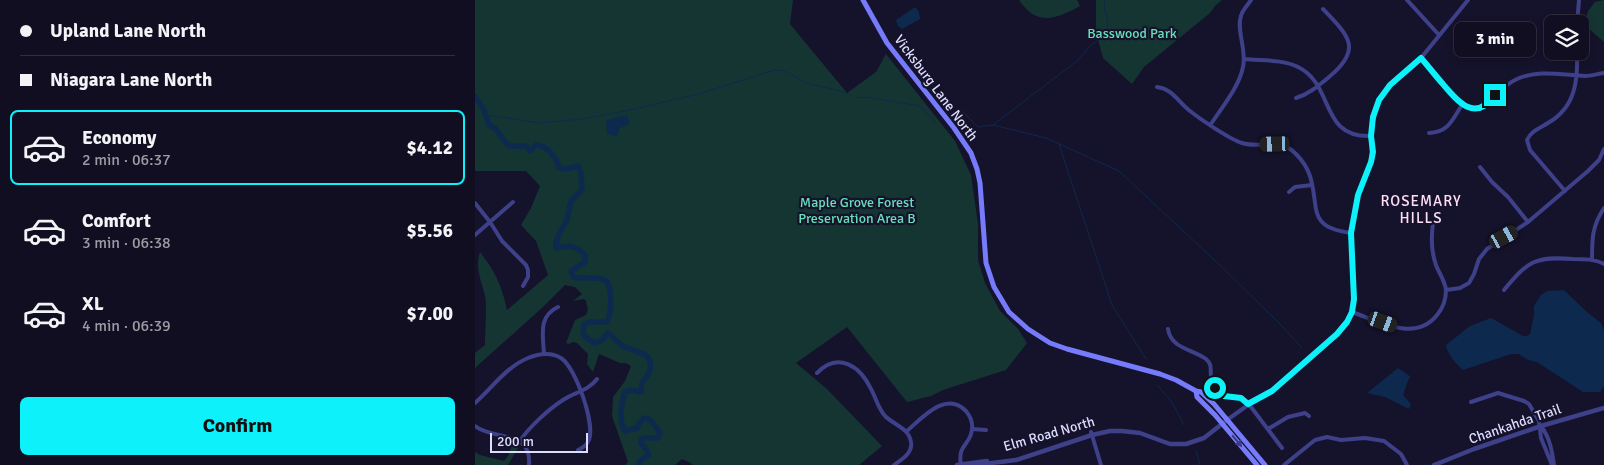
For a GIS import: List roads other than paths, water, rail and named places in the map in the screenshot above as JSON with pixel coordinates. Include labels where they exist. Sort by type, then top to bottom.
[{"type":"main road","name":"Vicksburg Lane North","points":[[863,0],[887,43],[954,128],[971,153],[980,183],[986,263],[994,287],[1009,312],[1028,329],[1050,343],[1160,374],[1201,392],[1209,398],[1265,465]]},
{"type":"main road","name":"Vicksburg Lane North","points":[[1196,391],[1197,397],[1257,465]]},
{"type":"street","points":[[1211,124],[1240,77],[1244,60],[1240,22],[1241,14],[1251,0]]},
{"type":"street","points":[[1407,0],[1439,35]]},
{"type":"street","name":"Elm Road North","points":[[960,465],[1019,456],[1092,433],[1110,431],[1132,432],[1170,444],[1195,442],[1204,438],[1248,404],[1272,391],[1337,334],[1347,322],[1352,312],[1354,291],[1351,233],[1358,195],[1371,162],[1373,152],[1371,136],[1373,117],[1379,100],[1390,85],[1421,58],[1468,0]]},
{"type":"street","points":[[1578,15],[1579,0]]},
{"type":"street","points":[[1296,98],[1303,96],[1318,86],[1344,64],[1349,49],[1345,32],[1323,9]]},
{"type":"street","points":[[1421,58],[1462,105],[1472,108],[1488,104],[1500,89],[1524,76],[1604,73]]},
{"type":"street","points":[[1244,60],[1282,62],[1296,66],[1309,75],[1318,86],[1341,128],[1355,135],[1371,136]]},
{"type":"street","points":[[1565,191],[1529,150],[1527,140],[1535,130],[1550,122],[1563,110],[1573,94],[1578,75],[1577,60]]},
{"type":"street","points":[[1157,87],[1169,90],[1191,112],[1240,143],[1287,146],[1305,166],[1312,185],[1314,205],[1320,220],[1334,230],[1351,233]]},
{"type":"street","points":[[1429,133],[1438,133],[1446,129],[1462,105]]},
{"type":"street","points":[[1446,290],[1460,288],[1469,283],[1479,259],[1487,249],[1528,222],[1565,191],[1594,166],[1604,149]]},
{"type":"street","points":[[1480,167],[1528,222]]},
{"type":"street","points":[[1289,192],[1295,187],[1312,185]]},
{"type":"street","points":[[475,235],[513,202]]},
{"type":"street","points":[[475,203],[502,241],[529,270],[528,277],[523,286]]},
{"type":"street","points":[[1592,260],[1593,232],[1597,219],[1604,208]]},
{"type":"street","points":[[1352,312],[1403,329],[1418,328],[1436,316],[1443,304],[1446,290],[1433,255],[1433,223]]},
{"type":"street","points":[[1504,290],[1523,269],[1535,261],[1552,258],[1592,260],[1604,264]]},
{"type":"street","points":[[544,354],[543,325],[547,314],[558,307]]},
{"type":"street","points":[[1168,329],[1169,336],[1179,346],[1205,358],[1210,363],[1210,378],[1215,388],[1224,396],[1241,398],[1248,404],[1282,448]]},
{"type":"street","points":[[475,403],[515,365],[528,358],[544,354],[557,356],[565,362],[581,392],[588,418],[590,435],[588,442],[582,449],[578,450]]},
{"type":"street","points":[[817,372],[827,364],[842,362],[858,371],[871,388],[879,407],[886,416],[907,431],[912,445],[907,456],[894,465]]},
{"type":"street","points":[[521,441],[531,427],[558,404],[568,397],[589,388],[597,379]]},
{"type":"street","points":[[1471,402],[1498,393],[1524,400],[1534,410],[1541,426],[1541,438],[1553,465]]},
{"type":"street","points":[[907,431],[942,404],[949,403],[963,409],[972,420],[973,429],[961,449],[960,465]]},
{"type":"street","name":"Chankahda Trail","points":[[1435,465],[1474,449],[1541,426],[1604,408]]},
{"type":"street","points":[[1268,429],[1293,416],[1305,413],[1309,416]]},
{"type":"street","points":[[475,426],[488,433],[521,441],[528,451],[529,465]]},
{"type":"street","points":[[973,429],[987,430]]},
{"type":"street","points":[[1092,433],[1101,465]]},
{"type":"street","name":"Elm Road North","points":[[976,465],[1025,457],[1092,433]]},
{"type":"street","points":[[1284,465],[1315,440],[1327,436],[1341,440],[1365,438],[1384,441],[1401,454],[1407,465]]},
{"type":"water","points":[[915,7],[919,12],[920,19],[902,29],[898,26],[896,20]]},
{"type":"water","points":[[627,115],[630,124],[620,128],[617,136],[607,134],[606,120]]},
{"type":"water","points":[[1564,290],[1601,323],[1604,330],[1604,386],[1600,392],[1583,392],[1537,362],[1528,360],[1519,354],[1511,354],[1463,370],[1450,355],[1446,345],[1470,326],[1491,318],[1523,336],[1527,336],[1530,334],[1534,306],[1541,295],[1547,291]]},
{"type":"water","points":[[1398,368],[1411,377],[1403,395],[1411,404],[1409,409],[1385,397],[1367,393]]},
{"type":"waterway","points":[[994,124],[1077,61],[1091,45],[1100,39],[1107,29],[1108,21],[1104,0]]},
{"type":"waterway","points":[[486,115],[541,123],[583,119],[699,94],[774,70],[791,74],[807,83],[850,95]]},
{"type":"waterway","points":[[475,96],[484,110],[489,125],[496,129],[510,146],[526,146],[530,151],[536,145],[544,147],[551,153],[559,168],[566,169],[578,166],[581,173],[582,190],[571,201],[567,220],[559,234],[556,248],[572,247],[579,249],[585,255],[585,262],[571,271],[573,277],[603,279],[609,285],[611,307],[607,322],[590,322],[584,325],[583,334],[595,343],[602,340],[608,333],[620,344],[641,352],[649,358],[650,370],[642,383],[641,392],[632,390],[625,392],[621,411],[621,421],[624,430],[637,428],[641,421],[647,418],[656,426],[660,433],[658,438],[643,438],[641,440],[641,444],[649,455],[640,461],[639,465]]},
{"type":"waterway","points":[[855,98],[866,97],[920,106],[936,123]]},
{"type":"waterway","points":[[959,108],[978,127],[993,125],[1046,138],[1119,171],[1224,269],[1302,348]]},
{"type":"waterway","points":[[1059,144],[1112,305],[1146,359]]},
{"type":"waterway","points":[[1157,385],[1172,402],[1184,425]]},
{"type":"waterway","points":[[1196,451],[1200,465]]},
{"type":"district","name":"ROSEMARY HILLS","points":[[1421,210]]},
{"type":"park label","name":"Basswood Park","points":[[1132,33]]},
{"type":"park label","name":"Maple Grove Forest Preservation Area B","points":[[857,210]]}]
